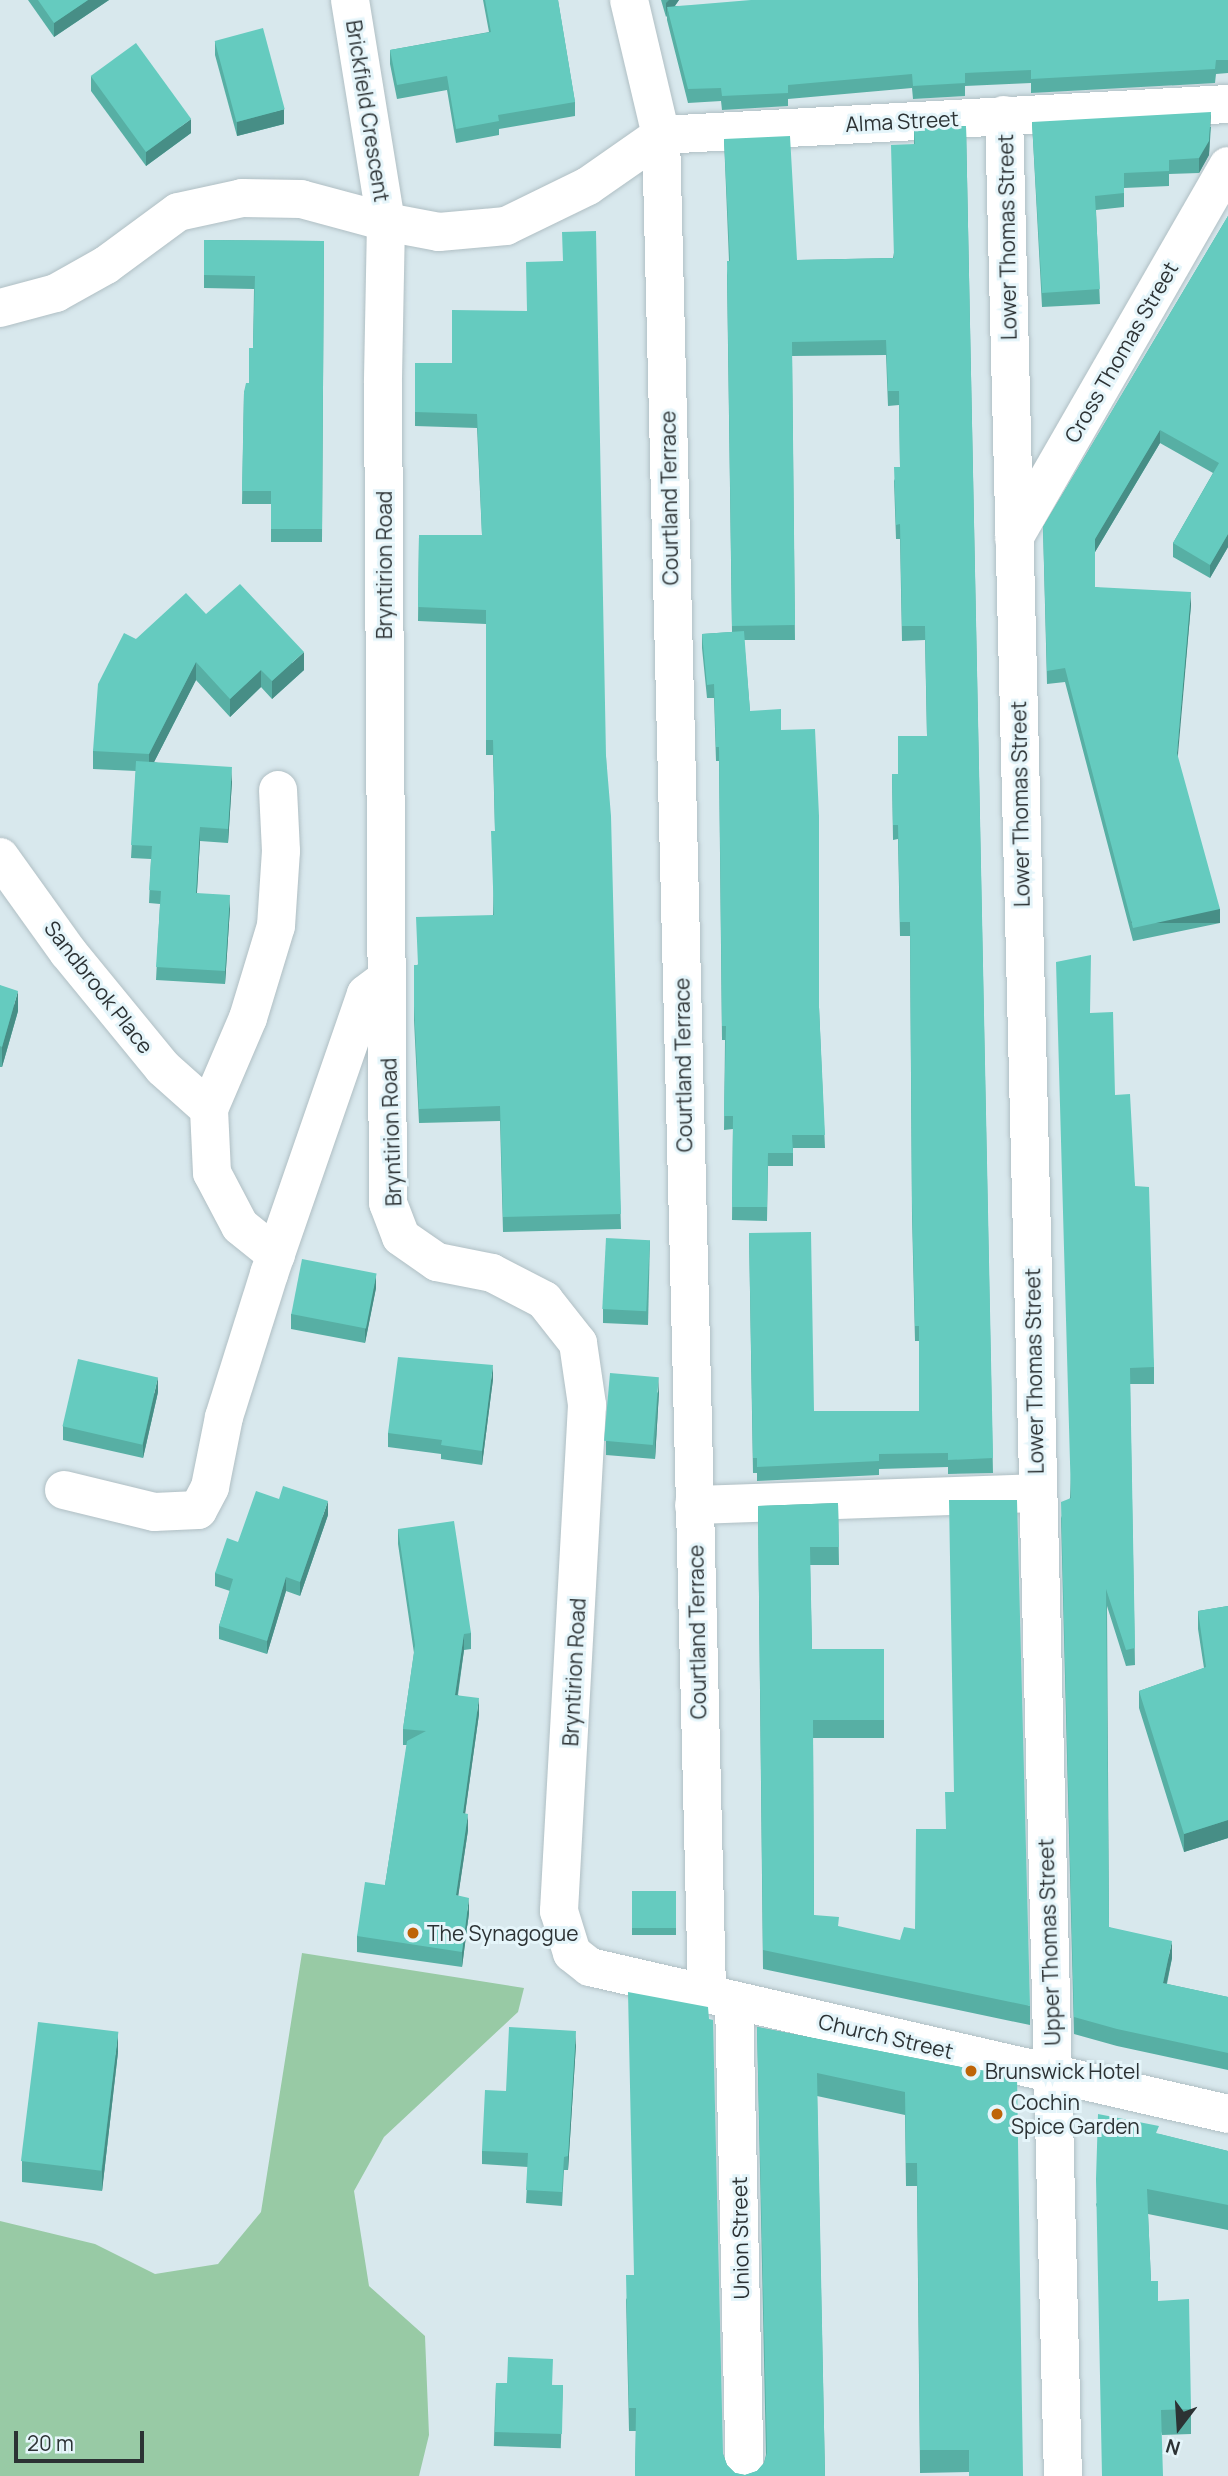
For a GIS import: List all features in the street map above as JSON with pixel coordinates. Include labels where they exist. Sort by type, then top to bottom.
[{"type":"street","name":"Brickfield Crescent","points":[[350,0],[386,222]]},
{"type":"street","name":"Courtland Terrace","points":[[629,0],[661,135],[694,1505],[720,1998]]},
{"type":"street","name":"Alma Street","points":[[661,135],[1228,104]]},
{"type":"street","name":"Lower Thomas Street","points":[[1004,115],[1037,1493]]},
{"type":"street","points":[[0,308],[56,293],[106,265],[178,212],[242,198],[301,199],[386,222],[439,232],[506,226],[588,186],[661,135]]},
{"type":"street","name":"Cross Thomas Street","points":[[1014,538],[1228,166]]},
{"type":"street","name":"Bryntirion Road","points":[[386,222],[383,397],[388,1203],[401,1237],[437,1262],[492,1273],[544,1300],[578,1343],[587,1405],[577,1624],[559,1911],[572,1953],[590,1967],[720,1998]]},
{"type":"street","points":[[276,1255],[240,1226],[212,1173],[209,1109],[248,1018],[275,926],[281,851],[278,790]]},
{"type":"street","name":"Sandbrook Place","points":[[0,856],[68,952],[163,1068],[209,1109]]},
{"type":"street","points":[[64,1490],[154,1512],[198,1510],[210,1487],[224,1417],[276,1255],[366,995],[387,978]]},
{"type":"street","points":[[694,1505],[1037,1493]]},
{"type":"street","name":"Upper Thomas Street","points":[[1037,1493],[1063,2476]]},
{"type":"street","name":"Church Street","points":[[720,1998],[1228,2115]]},
{"type":"street","name":"Union Street","points":[[720,1998],[745,2476]]},
{"type":"green space","points":[[302,1953],[524,1988],[518,2012],[384,2137],[354,2191],[369,2286],[425,2336],[429,2435],[419,2476],[0,2476],[0,2221],[95,2244],[155,2274],[218,2264],[261,2212]]},
{"type":"building","points":[[38,0],[88,0],[54,23]]},
{"type":"building","points":[[485,0],[558,0],[575,102],[498,115],[499,121],[456,129],[447,76],[397,85],[390,50],[491,32]]},
{"type":"building","points":[[751,0],[1228,0],[1228,60],[1216,60],[1215,69],[1031,79],[1031,70],[965,73],[965,83],[913,86],[912,74],[788,85],[788,93],[722,96],[721,88],[688,89],[667,7]]},
{"type":"building","points":[[263,28],[285,109],[236,122],[215,41]]},
{"type":"building","points":[[136,43],[191,119],[146,152],[91,76]]},
{"type":"building","points":[[1211,112],[1209,141],[1199,158],[1169,160],[1169,171],[1124,173],[1124,193],[1095,196],[1100,289],[1042,293],[1032,122]]},
{"type":"building","points":[[966,126],[993,1458],[948,1460],[948,1453],[879,1454],[879,1461],[757,1467],[757,1458],[753,1458],[749,1233],[811,1232],[814,1411],[919,1411],[919,1326],[915,1326],[912,1202],[910,922],[900,922],[898,825],[893,825],[892,774],[898,774],[898,736],[927,736],[925,626],[902,626],[900,524],[896,525],[894,467],[900,467],[899,391],[888,391],[886,340],[792,342],[795,625],[732,626],[727,261],[730,261],[724,139],[790,136],[797,260],[894,258],[891,145],[915,144],[914,129]]},
{"type":"building","points":[[1228,216],[1228,534],[1210,565],[1173,543],[1219,463],[1160,430],[1095,539],[1095,587],[1191,592],[1177,753],[1220,909],[1133,928],[1065,668],[1047,671],[1043,527]]},
{"type":"building","points":[[596,231],[606,756],[611,816],[621,1214],[503,1217],[500,1106],[419,1109],[414,1006],[414,965],[418,965],[416,917],[494,915],[491,831],[495,831],[493,740],[486,740],[486,610],[418,607],[419,535],[482,535],[477,414],[415,412],[415,363],[452,363],[452,310],[527,311],[526,262],[563,261],[562,232]]},
{"type":"building","points":[[204,240],[324,241],[322,529],[271,529],[271,491],[242,491],[244,392],[246,383],[249,383],[249,348],[253,348],[255,276],[204,275]]},
{"type":"building","points":[[240,584],[304,652],[272,681],[261,670],[230,699],[196,662],[149,754],[93,751],[98,684],[124,633],[136,639],[186,593],[206,614]]},
{"type":"building","points":[[744,631],[750,711],[781,709],[781,730],[815,729],[819,816],[819,1007],[825,1135],[792,1135],[793,1153],[768,1153],[767,1207],[732,1207],[733,1116],[724,1116],[726,1026],[722,1026],[719,747],[716,747],[714,684],[707,685],[702,634]]},
{"type":"building","points":[[136,761],[232,767],[228,829],[200,827],[196,893],[230,895],[225,971],[156,967],[161,891],[149,890],[152,846],[131,845]]},
{"type":"building","points":[[1091,955],[1090,1013],[1113,1012],[1115,1095],[1130,1094],[1135,1186],[1149,1187],[1154,1367],[1130,1368],[1135,1648],[1126,1650],[1106,1589],[1109,1927],[1172,1941],[1163,1983],[1228,1997],[1228,2053],[1074,2017],[1061,1502],[1071,1498],[1056,962]]},
{"type":"building","points":[[0,985],[18,991],[2,1047],[0,1046]]},
{"type":"building","points":[[606,1238],[650,1240],[646,1311],[602,1309]]},
{"type":"building","points":[[302,1259],[377,1274],[366,1328],[291,1314]]},
{"type":"building","points":[[398,1357],[493,1365],[482,1451],[441,1445],[442,1440],[388,1433]]},
{"type":"building","points":[[78,1359],[158,1377],[142,1445],[62,1426]]},
{"type":"building","points":[[610,1373],[659,1377],[653,1445],[604,1441]]},
{"type":"building","points":[[283,1486],[328,1501],[300,1582],[286,1577],[267,1641],[219,1626],[233,1579],[215,1573],[227,1538],[238,1542],[256,1491],[279,1499]]},
{"type":"building","points":[[949,1500],[1017,1500],[1030,2006],[763,1950],[758,1506],[838,1503],[839,1547],[810,1547],[812,1649],[884,1649],[884,1720],[813,1720],[814,1915],[839,1917],[838,1926],[900,1940],[904,1927],[915,1929],[916,1829],[946,1829],[945,1792],[954,1792]]},
{"type":"building","points":[[454,1521],[471,1633],[464,1634],[455,1695],[479,1698],[463,1813],[468,1814],[456,1895],[469,1898],[462,1952],[357,1936],[365,1882],[385,1885],[407,1741],[426,1731],[403,1729],[415,1645],[398,1529]]},
{"type":"building","points":[[1228,1606],[1228,1820],[1184,1834],[1139,1691],[1206,1667],[1198,1611]]},
{"type":"building","points":[[632,1891],[676,1891],[676,1928],[632,1928]]},
{"type":"building","points":[[628,1992],[708,2007],[709,2019],[713,2020],[723,2454],[727,2465],[735,2473],[745,2475],[757,2471],[764,2463],[767,2453],[757,2027],[971,2069],[1017,2074],[1023,2476],[969,2476],[969,2450],[920,2450],[917,2163],[906,2163],[905,2092],[817,2073],[825,2476],[635,2476],[636,2408],[629,2408],[626,2275],[634,2275]]},
{"type":"building","points":[[38,2022],[118,2032],[101,2171],[21,2161]]},
{"type":"building","points":[[509,2027],[576,2031],[568,2156],[564,2157],[562,2192],[526,2190],[528,2153],[482,2151],[485,2090],[506,2091]]},
{"type":"building","points":[[1098,2114],[1159,2126],[1156,2133],[1228,2151],[1228,2205],[1147,2189],[1151,2281],[1158,2281],[1158,2301],[1189,2299],[1191,2409],[1161,2410],[1163,2476],[1102,2476],[1096,2179]]},
{"type":"building","points":[[508,2357],[553,2359],[552,2385],[563,2385],[562,2434],[495,2432],[496,2383],[507,2383]]},
{"type":"place","name":"The Synagogue","points":[[413,1933]]},
{"type":"place","name":"Brunswick Hotel","points":[[971,2071]]},
{"type":"place","name":"Cochin Spice Garden","points":[[997,2114]]}]
